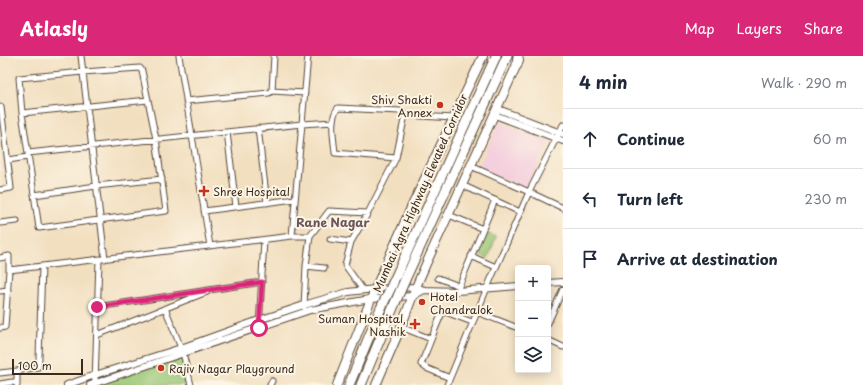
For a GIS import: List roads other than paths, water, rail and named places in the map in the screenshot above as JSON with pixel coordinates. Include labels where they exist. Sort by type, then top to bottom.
[{"type":"highway","name":"Mumbai Agra Highway Elevated Corridor","points":[[349,385],[392,283],[496,56]]},
{"type":"highway","name":"Mumbai Agra Highway Elevated Corridor","points":[[361,385],[395,302],[507,56]]},
{"type":"main road","points":[[337,385],[370,299],[483,56]]},
{"type":"main road","points":[[376,385],[401,327],[416,287],[519,59]]},
{"type":"street","points":[[81,56],[100,220],[102,259],[97,307],[95,375],[93,384]]},
{"type":"street","points":[[179,56],[210,246]]},
{"type":"street","points":[[272,91],[274,56]]},
{"type":"street","points":[[292,236],[308,56]]},
{"type":"street","points":[[140,68],[142,71],[156,139],[166,211],[39,228],[22,113],[19,78],[83,72],[140,68]]},
{"type":"street","points":[[186,101],[269,93],[272,91],[305,93]]},
{"type":"street","points":[[22,113],[148,100]]},
{"type":"street","points":[[0,190],[11,188],[1,107]]},
{"type":"street","points":[[396,158],[335,153],[333,122],[336,110],[338,108],[400,111],[405,115],[453,118]]},
{"type":"street","points":[[496,112],[560,135],[563,141]]},
{"type":"street","points":[[363,290],[345,265],[351,242],[368,213],[396,158],[405,115]]},
{"type":"street","points":[[8,160],[28,155],[91,146],[258,128],[333,122]]},
{"type":"street","points":[[447,385],[472,322],[520,212],[529,192],[560,135],[563,125]]},
{"type":"street","points":[[258,128],[267,203]]},
{"type":"street","points":[[227,132],[236,207]]},
{"type":"street","points":[[471,166],[563,208]]},
{"type":"street","points":[[34,195],[96,186],[162,179]]},
{"type":"street","points":[[462,185],[520,212]]},
{"type":"street","points":[[204,211],[295,199]]},
{"type":"street","points":[[458,288],[495,200]]},
{"type":"street","points":[[304,309],[306,266],[310,236],[329,211],[368,213]]},
{"type":"street","points":[[448,215],[483,229]]},
{"type":"street","points":[[0,223],[17,221]]},
{"type":"street","points":[[9,270],[292,236],[310,236]]},
{"type":"street","points":[[330,239],[351,242]]},
{"type":"street","points":[[259,328],[264,240]]},
{"type":"street","points":[[0,258],[9,256],[5,327],[0,328]]},
{"type":"street","points":[[472,256],[496,267]]},
{"type":"street","points":[[0,373],[38,367],[42,266]]},
{"type":"street","points":[[306,266],[324,268]]},
{"type":"street","points":[[438,278],[458,288]]},
{"type":"street","points":[[97,307],[262,282]]},
{"type":"street","points":[[551,283],[563,282]]},
{"type":"street","points":[[67,385],[95,375],[259,328],[348,292],[416,287],[424,290],[515,286]]},
{"type":"street","points":[[97,335],[216,289]]},
{"type":"street","points":[[551,316],[563,289]]},
{"type":"street","points":[[0,291],[8,290]]},
{"type":"street","points":[[93,384],[182,351],[259,320],[304,309],[310,310],[370,299],[413,296],[424,290]]},
{"type":"street","points":[[166,308],[182,351],[191,385]]},
{"type":"street","points":[[450,378],[426,368],[421,364],[443,311],[472,322]]},
{"type":"street","points":[[477,312],[515,327]]},
{"type":"street","points":[[401,327],[431,339]]},
{"type":"street","points":[[551,341],[563,347]]},
{"type":"street","points":[[0,384],[12,382],[17,384],[17,371]]},
{"type":"place","name":"Shiv Shakti Annex","points":[[440,105]]},
{"type":"place","name":"Shree Hospital","points":[[204,191]]},
{"type":"place","name":"Hotel Chandralok","points":[[422,302]]},
{"type":"place","name":"Suman Hospital, Nashik","points":[[415,324]]},
{"type":"place","name":"Rajiv Nagar Playground","points":[[161,368]]},
{"type":"district","name":"Rane Nagar","points":[[333,222]]}]
